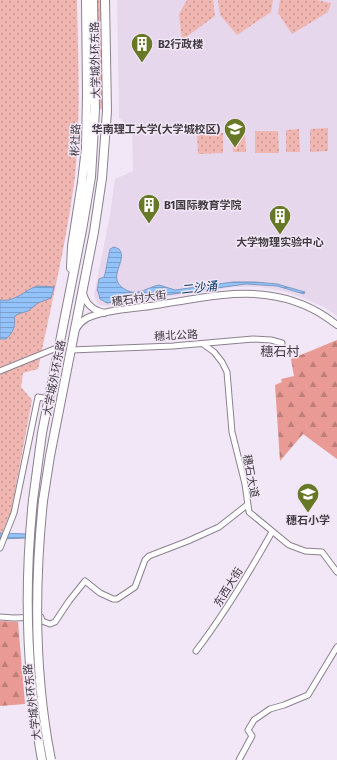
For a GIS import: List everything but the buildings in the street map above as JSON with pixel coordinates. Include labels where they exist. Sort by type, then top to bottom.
[{"type":"main road","name":"彬社路","points":[[72,281],[72,246],[81,193],[86,148],[86,0]]},
{"type":"main road","name":"大学城外环东路","points":[[42,760],[34,711],[28,645],[28,572],[33,500],[39,454],[87,199],[92,160],[95,111],[93,0]]},
{"type":"main road","name":"大学城外环东路","points":[[51,760],[42,704],[36,623],[37,571],[43,501],[50,456],[99,201],[104,161],[107,111],[105,0]]},
{"type":"main road","points":[[95,111],[100,113],[107,111]]},
{"type":"main road","points":[[87,199],[89,196],[94,194],[99,197],[99,201]]},
{"type":"street","name":"穗石村大街","points":[[82,291],[89,306],[95,310],[105,313]]},
{"type":"street","name":"穗石村大街","points":[[74,332],[85,319],[105,313],[223,296],[255,294],[280,297],[301,304],[323,315],[337,325]]},
{"type":"street","name":"穗北公路","points":[[71,350],[167,347],[253,339],[271,340],[282,344]]},
{"type":"street","name":"穗石大道","points":[[0,617],[42,617],[42,621],[50,624],[53,623],[85,581],[100,593],[113,599],[117,599],[134,589],[145,560],[154,553],[188,541],[219,527],[247,505],[245,484],[232,432],[226,372],[222,362],[214,352],[203,344]]},
{"type":"street","points":[[0,371],[59,347]]},
{"type":"street","points":[[0,548],[14,513],[38,397],[49,399]]},
{"type":"street","points":[[247,505],[250,513],[287,544],[295,548],[308,551],[322,552],[337,572]]},
{"type":"street","name":"东西大街","points":[[196,651],[239,589],[272,532]]},
{"type":"street","points":[[239,760],[252,736],[248,730],[254,720],[270,710],[308,695],[337,647]]},
{"type":"shaded area","points":[[0,0],[77,0],[79,88],[77,154],[68,225],[38,369],[23,373],[21,387],[32,400],[11,512],[0,537]]},
{"type":"shaded area","points":[[97,0],[101,0],[103,107],[101,110],[99,107]]},
{"type":"shaded area","name":"华南理工大学(大学城校区)","points":[[117,0],[337,0],[337,316],[324,307],[301,297],[283,291],[260,287],[235,287],[106,306],[99,305],[97,303],[94,295],[110,215],[115,179],[133,171],[132,128],[119,118]]},
{"type":"shaded area","points":[[187,0],[213,0],[215,16],[182,40],[179,14]]},
{"type":"shaded area","points":[[218,0],[273,0],[271,12],[237,35],[220,15]]},
{"type":"shaded area","points":[[280,0],[316,0],[331,3],[328,12],[292,34],[278,13]]},
{"type":"shaded area","points":[[328,128],[328,151],[310,152],[310,129]]},
{"type":"shaded area","points":[[299,129],[300,152],[286,152],[286,130]]},
{"type":"shaded area","points":[[255,131],[278,131],[279,153],[255,153]]},
{"type":"shaded area","points":[[197,133],[223,133],[223,153],[198,154]]},
{"type":"shaded area","points":[[245,133],[246,152],[233,152],[232,134]]},
{"type":"green space","points":[[337,340],[337,459],[303,434],[280,461],[275,385],[282,382],[281,379],[294,376],[291,359]]},
{"type":"green space","points":[[0,621],[18,622],[25,704],[0,706]]},
{"type":"water","name":"二沙涌","points":[[114,247],[119,249],[121,254],[117,280],[120,285],[130,292],[141,291],[159,285],[175,290],[233,282],[255,282],[277,284],[305,292],[304,294],[277,286],[246,284],[107,303],[100,299],[97,291],[99,279],[104,277],[105,274],[110,249]]},
{"type":"water","points":[[37,286],[54,287],[51,298],[38,303],[28,311],[14,317],[15,323],[12,332],[6,339],[0,339],[0,300],[10,300]]},
{"type":"water","points":[[0,533],[27,534],[26,538],[0,539]]},
{"type":"place","name":"B2行政楼","points":[[142,64]]},
{"type":"place","name":"华南理工大学(大学城校区)","points":[[235,148]]},
{"type":"place","name":"B1国际教育学院","points":[[149,224]]},
{"type":"place","name":"大学物理实验中心","points":[[280,236]]},
{"type":"place","name":"穗石小学","points":[[308,514]]},
{"type":"district","name":"穗石村","points":[[280,351]]}]
